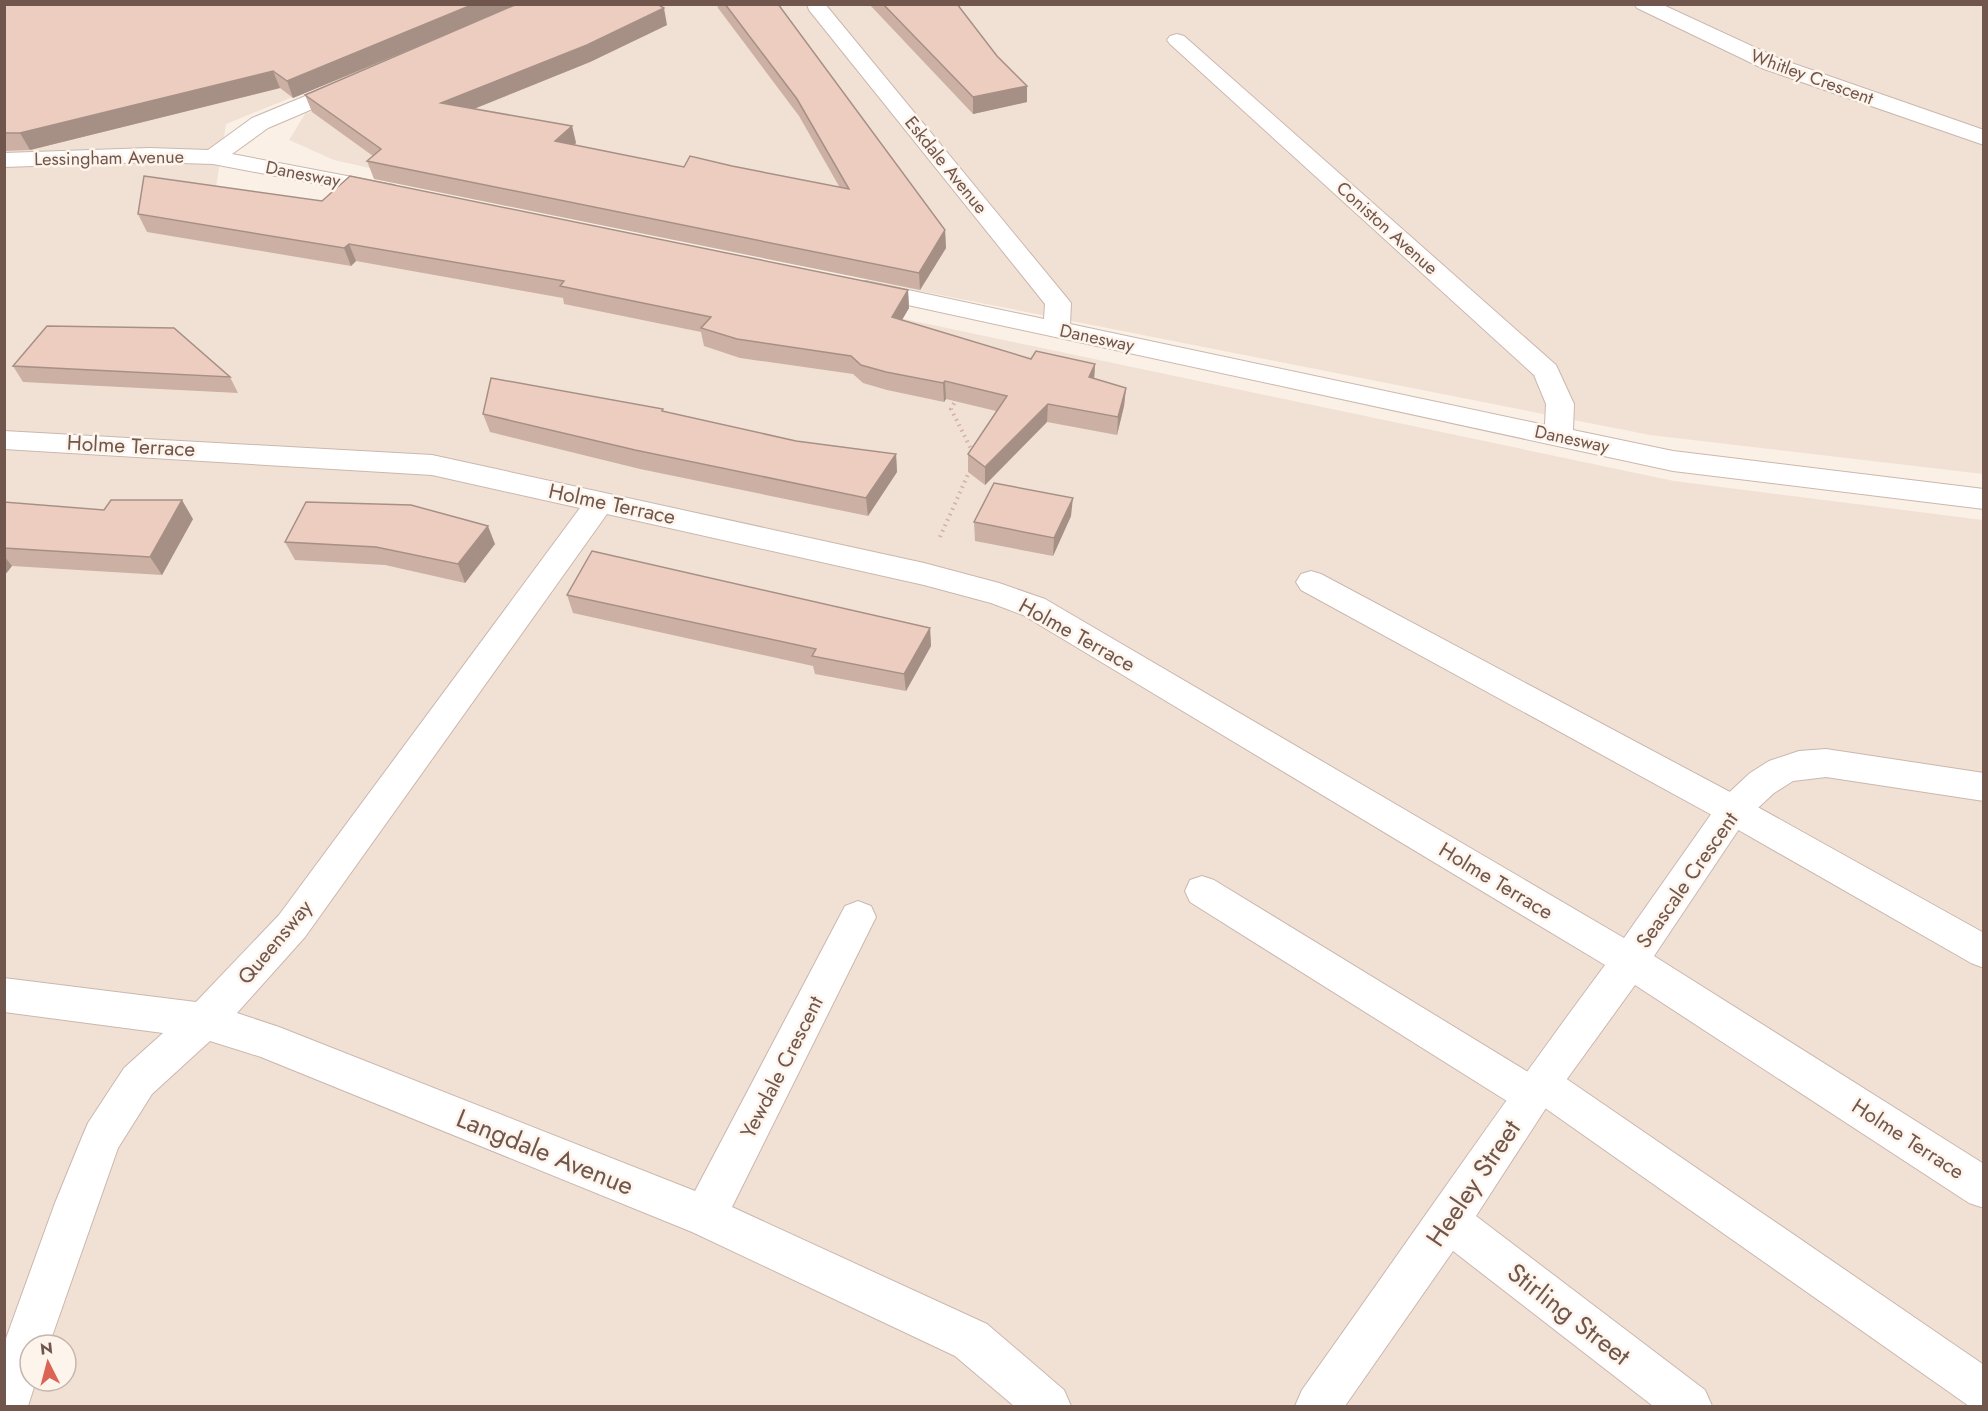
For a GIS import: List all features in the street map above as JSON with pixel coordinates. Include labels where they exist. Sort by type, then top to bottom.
[{"type":"street","name":"Whitley Crescent","points":[[1644,4],[1772,64],[1983,138]]},
{"type":"street","name":"Eskdale Avenue","points":[[816,6],[1058,303],[1058,330]]},
{"type":"street","name":"Coniston Avenue","points":[[1177,40],[1546,371],[1560,404],[1559,436]]},
{"type":"street","points":[[213,157],[260,123],[369,76]]},
{"type":"street","name":"Lessingham Avenue","points":[[4,160],[150,155],[213,157]]},
{"type":"street","name":"Danesway","points":[[213,157],[405,194]]},
{"type":"street","name":"Danesway","points":[[837,283],[1673,461],[1983,499]]},
{"type":"street","name":"Holme Terrace","points":[[4,440],[432,465],[924,574],[999,594],[1034,607],[1630,961],[1983,1188]]},
{"type":"street","name":"Queensway","points":[[5,1407],[76,1203],[102,1137],[138,1081],[204,1021],[292,926],[600,501]]},
{"type":"street","name":"Seascale Crescent","points":[[1630,961],[1734,810],[1762,783],[1781,771],[1799,765],[1826,763],[1983,787]]},
{"type":"street","name":"Yewdale Crescent","points":[[705,1216],[858,917]]},
{"type":"street","name":"Heeley Street","points":[[1331,1401],[1448,1221],[1537,1090],[1630,961]]},
{"type":"street","name":"Langdale Avenue","points":[[4,996],[204,1021],[265,1040],[705,1216],[971,1340],[1048,1407]]},
{"type":"street","name":"Stirling Street","points":[[1448,1221],[1689,1407]]},
{"type":"lane","points":[[1311,582],[1734,810],[1983,952]]},
{"type":"lane","points":[[1202,891],[1537,1090],[1983,1391]]},
{"type":"path","points":[[962,389],[951,409],[976,457]]},
{"type":"path","points":[[924,574],[971,468]]},
{"type":"shaded area","points":[[5,5],[461,29],[226,124],[216,187],[909,320],[1674,481],[1983,520],[1983,1406],[5,1406]]},
{"type":"shaded area","points":[[535,5],[1983,5],[1983,474],[1650,435],[915,290],[334,160],[289,140],[305,114],[551,13]]},
{"type":"building","points":[[4,4],[474,4],[287,81],[273,71],[20,133],[4,133]]},
{"type":"building","points":[[517,4],[657,4],[664,8],[587,45],[441,103],[572,126],[555,141],[684,167],[690,156],[849,189],[797,99],[725,4],[778,4],[945,230],[919,273],[367,161],[381,149],[305,95]]},
{"type":"building","points":[[883,4],[957,4],[997,56],[1027,86],[973,97]]},
{"type":"building","points":[[144,176],[322,201],[350,176],[908,290],[892,317],[1031,359],[1036,351],[1095,364],[1089,377],[1126,388],[1118,417],[1048,404],[985,467],[968,454],[1007,396],[945,381],[943,383],[886,372],[861,365],[851,356],[737,339],[701,328],[711,317],[560,286],[564,281],[349,244],[344,248],[138,214]]},
{"type":"building","points":[[47,326],[174,328],[230,377],[13,366]]},
{"type":"building","points":[[491,378],[663,409],[662,411],[796,441],[896,454],[866,498],[635,450],[483,414]]},
{"type":"building","points":[[994,483],[1073,498],[1054,538],[974,522]]},
{"type":"building","points":[[111,500],[182,500],[150,557],[4,548],[4,502],[104,510]]},
{"type":"building","points":[[306,502],[411,505],[488,526],[458,564],[376,547],[285,542]]},
{"type":"building","points":[[592,551],[930,628],[904,674],[812,656],[816,649],[567,595]]}]
